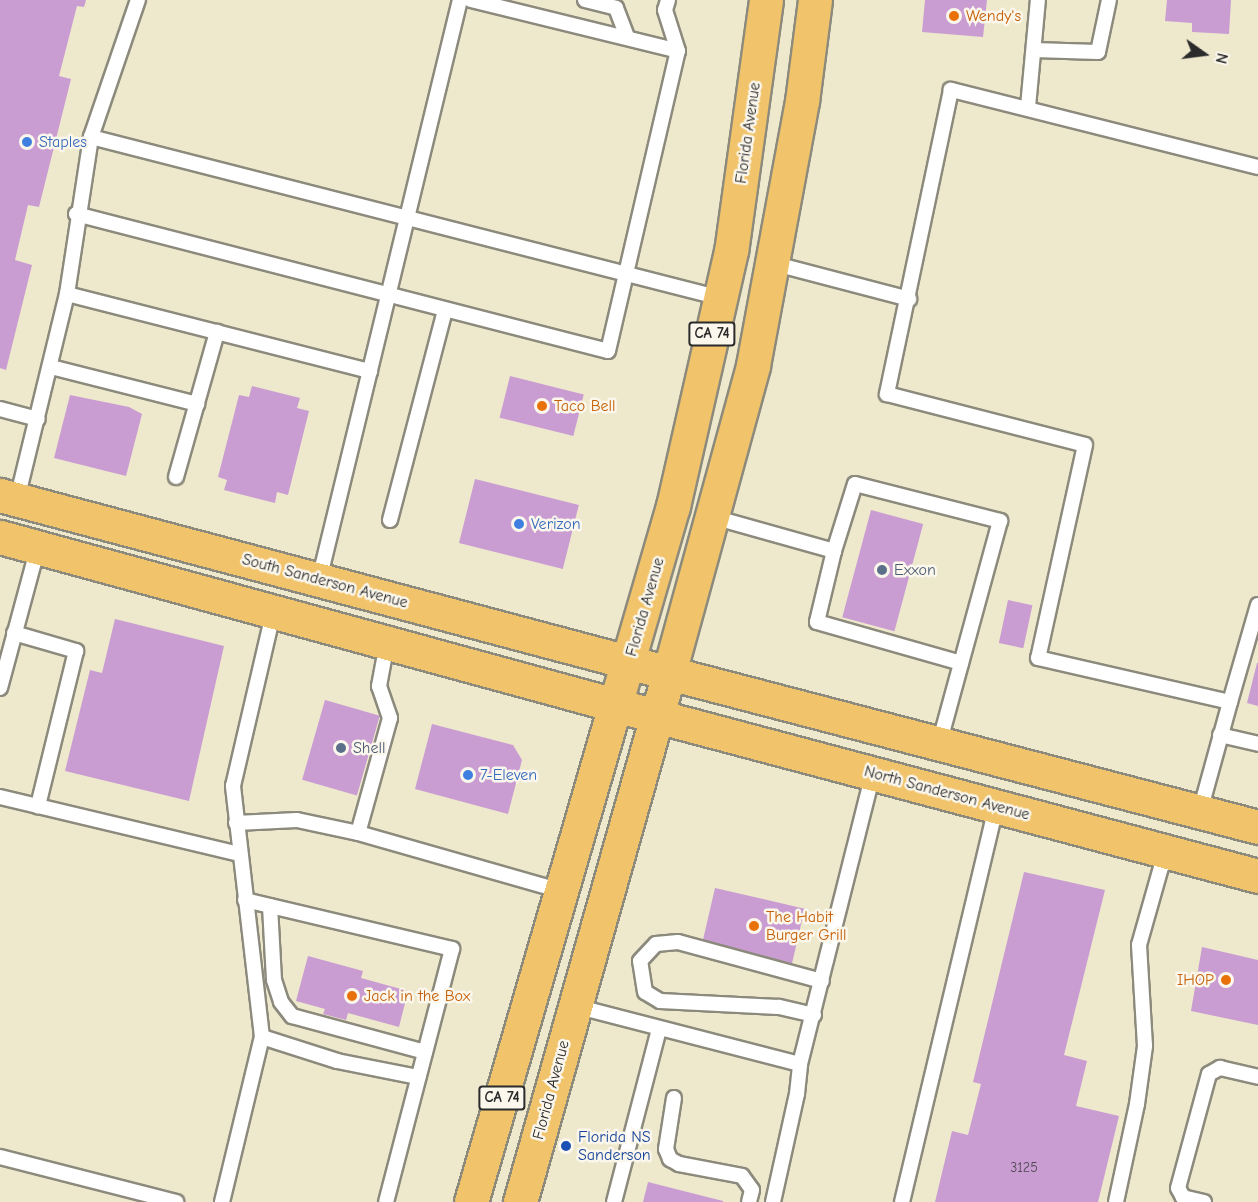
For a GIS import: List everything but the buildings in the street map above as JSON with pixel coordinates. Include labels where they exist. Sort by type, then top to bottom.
[{"type":"main road","name":"Florida Avenue","points":[[471,1202],[561,891],[636,711],[649,668],[673,506],[731,251],[766,0]]},
{"type":"main road","name":"Florida Avenue","points":[[520,1202],[574,1005],[636,711],[649,668],[713,518],[753,366],[802,101],[816,0]]},
{"type":"main road","name":"South Sanderson Avenue","points":[[6,503],[319,580],[649,668]]},
{"type":"main road","points":[[38,547],[46,533],[56,530],[195,564],[268,567]]},
{"type":"main road","points":[[0,537],[274,610],[636,711]]},
{"type":"main road","points":[[649,668],[1258,827]]},
{"type":"main road","name":"North Sanderson Avenue","points":[[636,711],[1258,876]]},
{"type":"main road","points":[[996,807],[1004,787],[1013,785],[1071,798],[1159,801]]},
{"type":"main road","points":[[1056,822],[1129,820],[1175,829],[1188,827],[1200,811]]},
{"type":"lane","points":[[6,503],[38,419],[51,367],[67,294],[76,214],[91,137],[138,0]]},
{"type":"lane","points":[[319,580],[460,0]]},
{"type":"lane","points":[[471,0],[678,51]]},
{"type":"lane","points":[[585,0],[616,8],[627,37]]},
{"type":"lane","points":[[76,214],[608,351],[628,275],[678,51],[665,10],[668,0]]},
{"type":"lane","points":[[1028,107],[1038,0]]},
{"type":"lane","points":[[1034,50],[1098,52],[1109,0]]},
{"type":"lane","points":[[1230,702],[1038,658],[1085,445],[887,394],[909,299],[951,90],[1028,107],[1258,167]]},
{"type":"lane","points":[[91,137],[721,298]]},
{"type":"lane","points":[[772,262],[909,299]]},
{"type":"lane","points":[[67,294],[370,371]]},
{"type":"lane","points":[[390,520],[445,310]]},
{"type":"lane","points":[[176,477],[217,332]]},
{"type":"lane","points":[[51,367],[197,404]]},
{"type":"lane","points":[[0,409],[38,419]]},
{"type":"lane","points":[[939,744],[1000,521],[855,484],[834,551],[817,622],[961,663]]},
{"type":"lane","points":[[713,518],[834,551]]},
{"type":"lane","points":[[0,688],[38,547]]},
{"type":"lane","points":[[1200,811],[1258,605]]},
{"type":"lane","points":[[222,1202],[262,1037],[233,786],[274,610]]},
{"type":"lane","points":[[14,633],[76,651],[38,806]]},
{"type":"lane","points":[[358,834],[390,718],[379,686],[387,641]]},
{"type":"lane","points":[[1220,735],[1258,744]]},
{"type":"lane","points":[[773,1202],[797,1094],[800,1064],[873,774]]},
{"type":"lane","points":[[0,797],[240,854]]},
{"type":"lane","points":[[902,1202],[996,807]]},
{"type":"lane","points":[[236,823],[297,820],[358,834],[561,891]]},
{"type":"lane","points":[[1116,1202],[1137,1104],[1145,1046],[1139,945],[1161,867],[1174,853]]},
{"type":"lane","points":[[245,900],[452,949],[386,1202]]},
{"type":"lane","points":[[270,906],[274,980],[281,1002],[292,1016],[425,1052]]},
{"type":"lane","points":[[814,1015],[778,1008],[660,1001],[645,992],[640,961],[656,944],[678,942],[822,981]]},
{"type":"lane","points":[[574,1005],[800,1064]]},
{"type":"lane","points":[[614,1202],[659,1029]]},
{"type":"lane","points":[[262,1037],[337,1061],[418,1077]]},
{"type":"lane","points":[[1204,1202],[1182,1199],[1178,1188],[1209,1074],[1220,1068],[1258,1077]]},
{"type":"lane","points":[[674,1098],[666,1149],[670,1158],[679,1164],[742,1176],[752,1190],[749,1202]]},
{"type":"lane","points":[[0,1157],[176,1202]]},
{"type":"place","name":"Wendy's","points":[[954,16]]},
{"type":"place","name":"Staples","points":[[27,142]]},
{"type":"place","name":"Taco Bell","points":[[542,406]]},
{"type":"place","name":"Verizon","points":[[519,524]]},
{"type":"place","name":"Exxon","points":[[882,570]]},
{"type":"place","name":"Shell","points":[[341,748]]},
{"type":"place","name":"7-Eleven","points":[[468,775]]},
{"type":"place","name":"The Habit Burger Grill","points":[[754,926]]},
{"type":"place","name":"IHOP","points":[[1226,980]]},
{"type":"place","name":"Jack in the Box","points":[[352,996]]},
{"type":"place","name":"Florida NS Sanderson","points":[[566,1146]]}]
